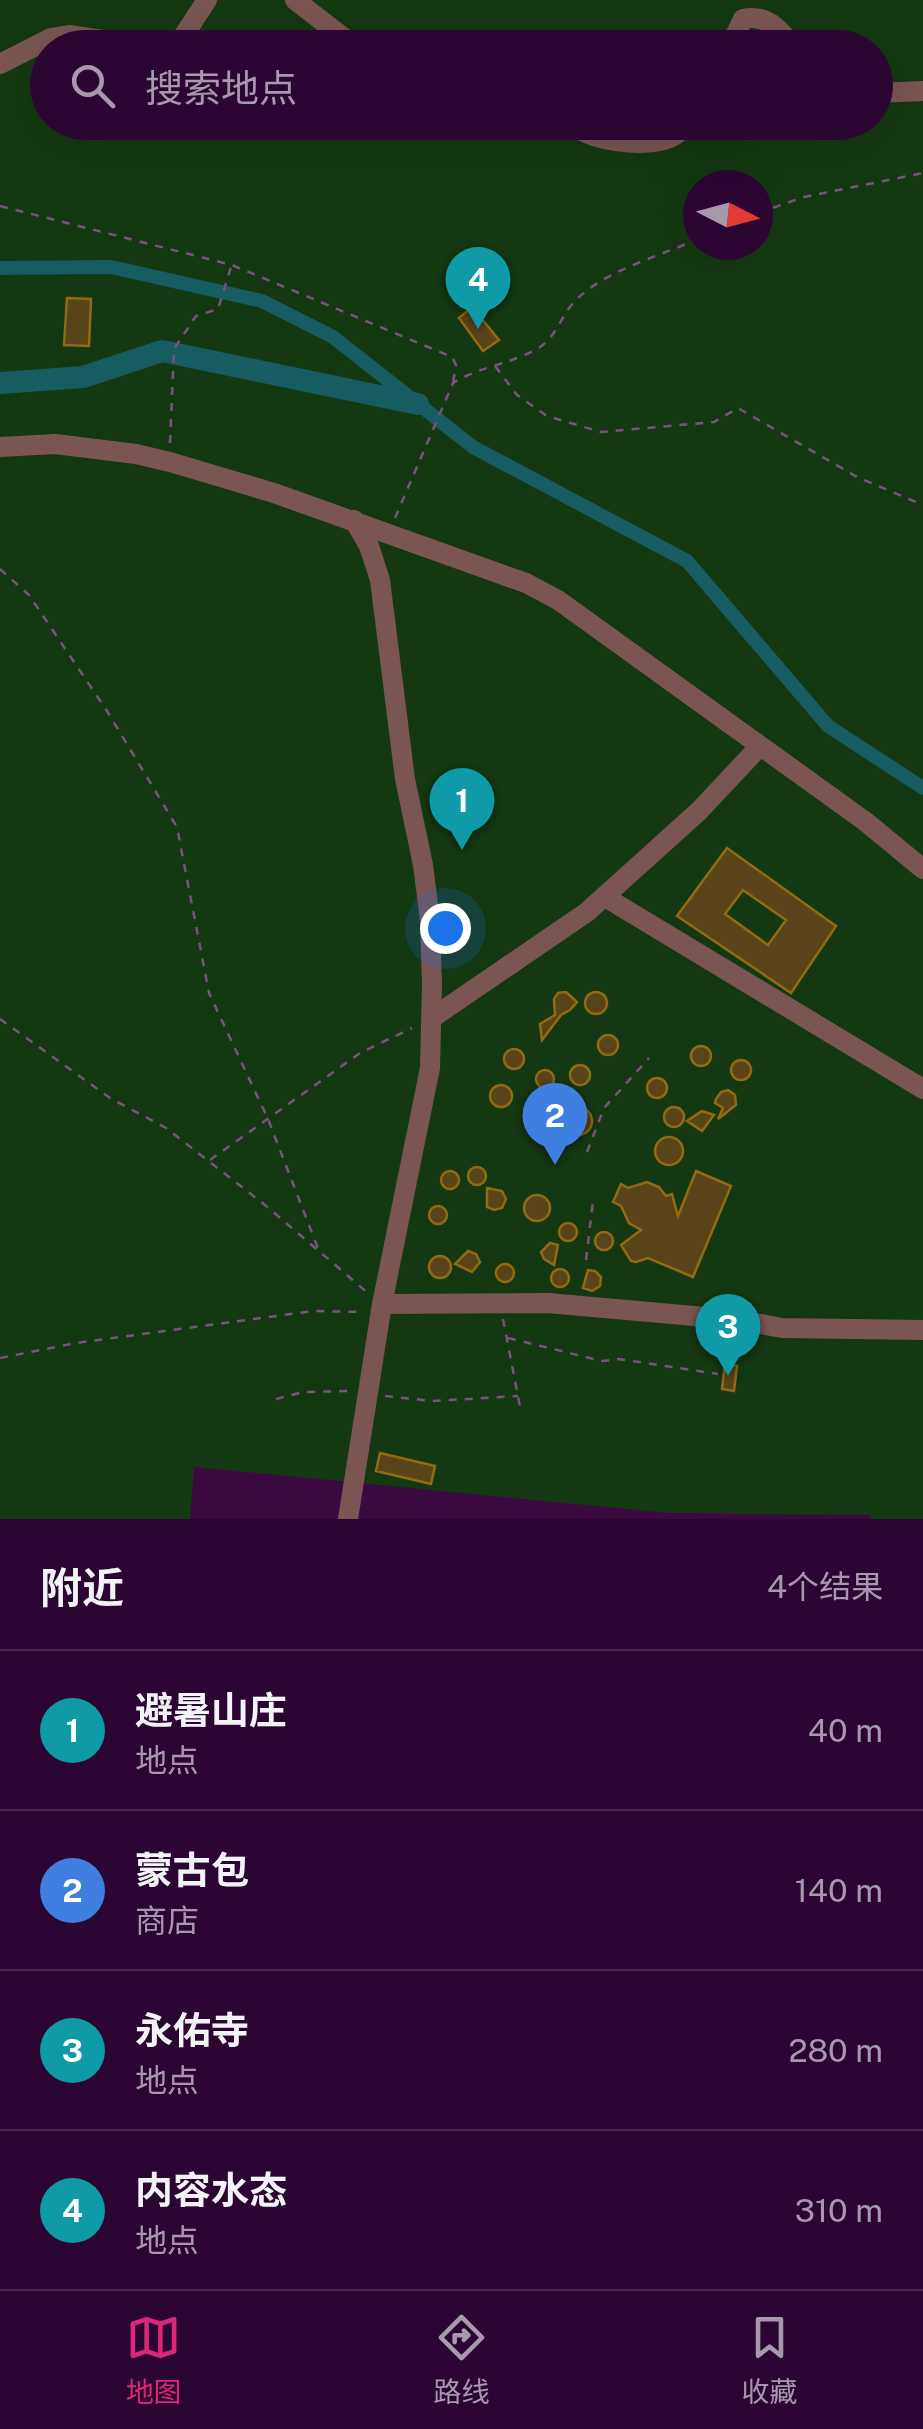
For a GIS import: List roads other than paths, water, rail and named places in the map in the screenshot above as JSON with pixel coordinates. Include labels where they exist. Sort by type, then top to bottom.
[{"type":"lane","points":[[187,30],[207,0]]},
{"type":"lane","points":[[295,0],[334,30]]},
{"type":"lane","points":[[737,30],[742,20],[756,16],[768,19],[778,30]]},
{"type":"lane","points":[[0,64],[30,49]]},
{"type":"lane","points":[[893,92],[923,91]]},
{"type":"lane","points":[[604,140],[657,140]]},
{"type":"lane","points":[[0,447],[55,444],[170,462],[390,532],[526,582],[558,600],[866,822],[923,870]]},
{"type":"lane","points":[[348,1519],[381,1309],[430,1068],[432,1018],[430,920],[405,779],[380,580],[369,546],[354,520]]},
{"type":"lane","points":[[432,1018],[606,897],[699,811],[760,746]]},
{"type":"lane","points":[[606,897],[923,1088]]},
{"type":"lane","points":[[381,1309],[548,1303],[821,1331],[923,1330]]},
{"type":"waterway","points":[[0,268],[111,267],[262,301],[333,337],[473,447],[687,561],[828,726],[923,788]]},
{"type":"waterway","points":[[0,383],[83,377],[162,351],[418,404]]},
{"type":"place","name":"内容水态","points":[[478,329]]},
{"type":"place","name":"避暑山庄","points":[[462,850]]},
{"type":"place","name":"蒙古包","points":[[555,1165]]},
{"type":"place","name":"永佑寺","points":[[728,1376]]}]
